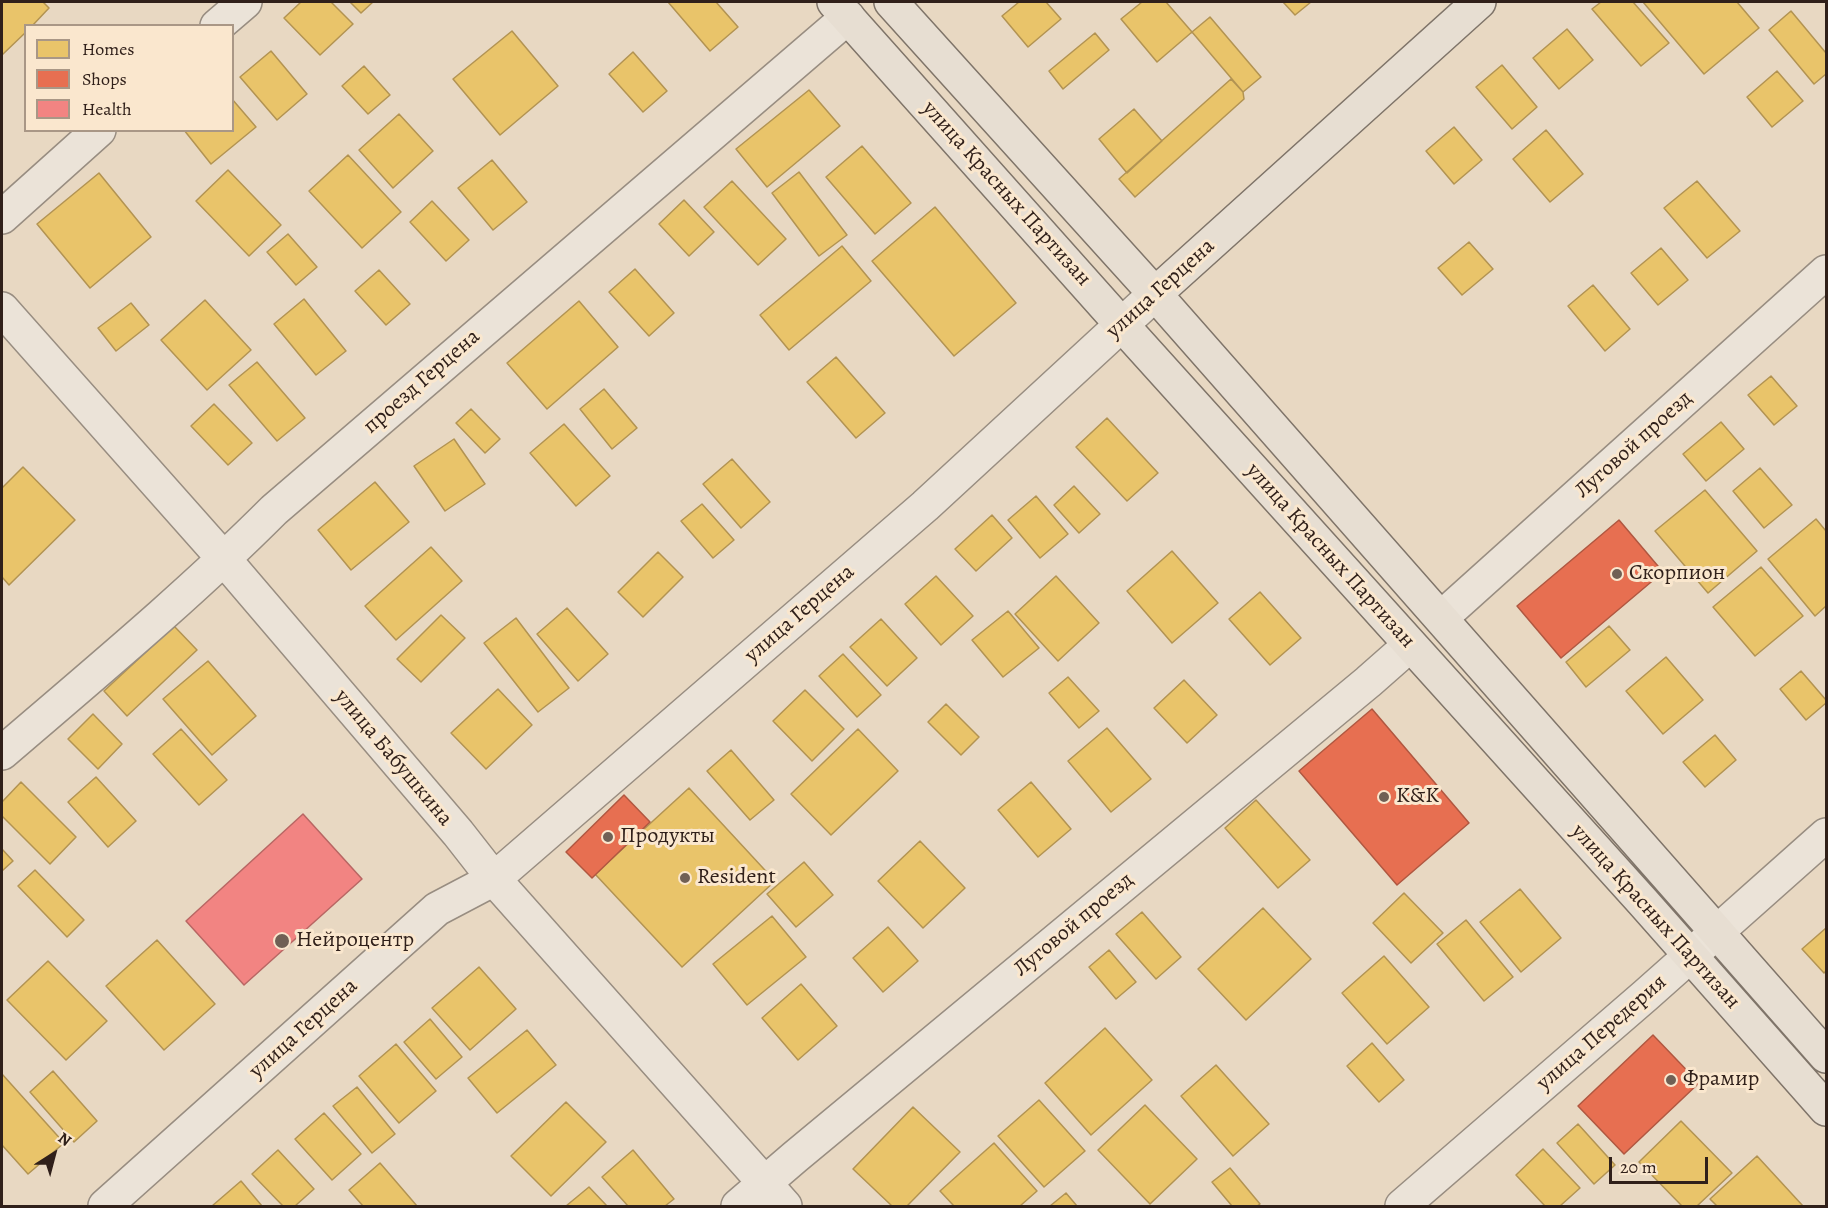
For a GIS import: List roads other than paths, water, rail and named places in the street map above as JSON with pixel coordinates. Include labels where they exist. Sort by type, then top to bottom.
[{"type":"main road","name":"улица Красных Партизан","points":[[891,2],[1155,294],[1827,1056]]},
{"type":"main road","name":"улица Герцена","points":[[1155,294],[1479,2]]},
{"type":"main road","name":"улица Красных Партизан","points":[[841,9],[1827,1109]]},
{"type":"street","points":[[220,24],[244,2]]},
{"type":"street","name":"проезд Герцена","points":[[2,753],[224,560],[274,510],[841,9]]},
{"type":"street","points":[[2,217],[97,132]]},
{"type":"street","name":"Луговой проезд","points":[[1441,618],[1827,272]]},
{"type":"street","name":"улица Герцена","points":[[105,1206],[437,909],[494,879],[926,506],[1155,294]]},
{"type":"street","name":"улица Бабушкина","points":[[2,309],[224,560],[458,833],[494,879],[774,1196]]},
{"type":"street","name":"Луговой проезд","points":[[738,1206],[774,1196],[804,1149],[1410,645]]},
{"type":"street","name":"улица Передерия","points":[[1402,1206],[1827,835]]},
{"type":"place","name":"Скорпион","points":[[1617,574]]},
{"type":"place","name":"K&K","points":[[1384,797]]},
{"type":"place","name":"Продукты","points":[[608,837]]},
{"type":"place","name":"Resident","points":[[685,878]]},
{"type":"place","name":"Нейроцентр","points":[[282,941]]},
{"type":"place","name":"Фрамир","points":[[1671,1080]]}]
